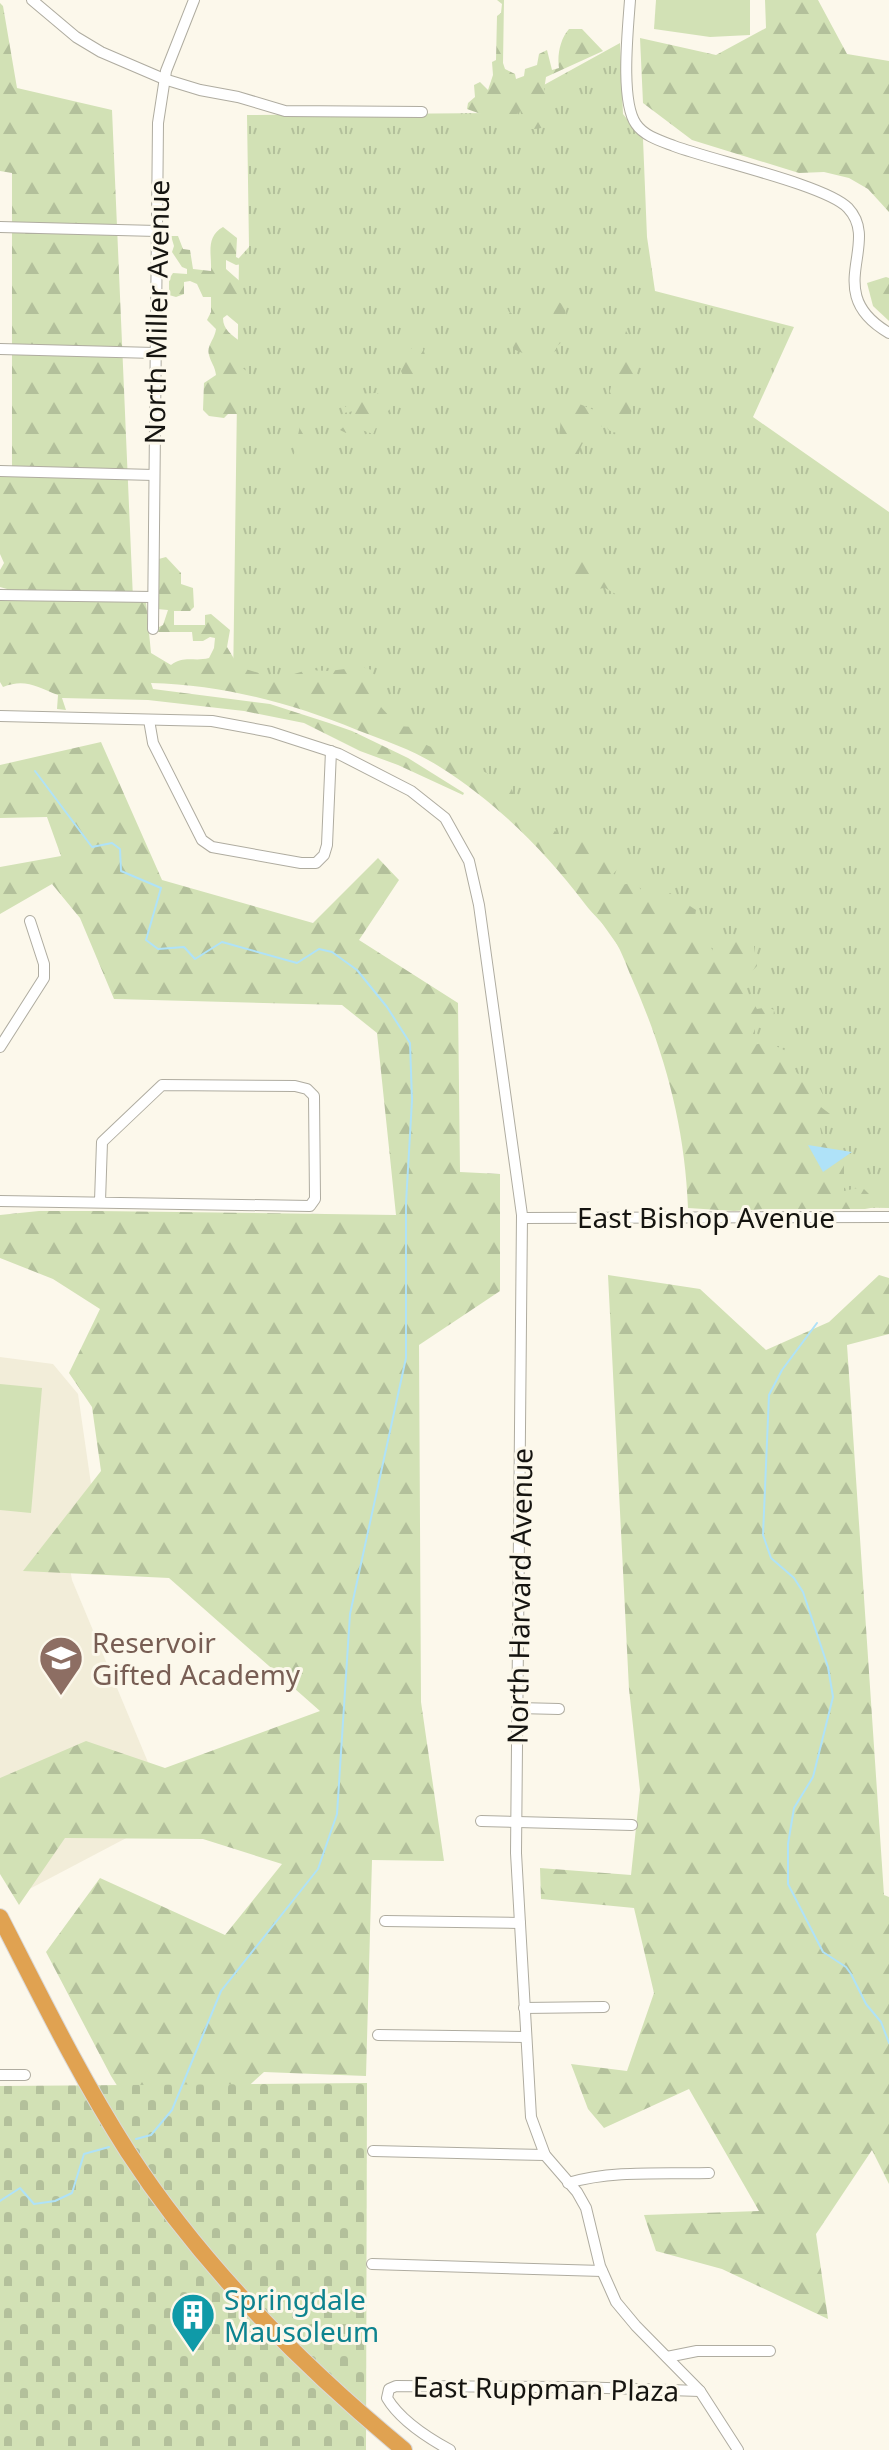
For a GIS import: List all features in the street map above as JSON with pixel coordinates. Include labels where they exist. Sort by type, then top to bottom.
[{"type":"highway","points":[[0,1917],[79,2069],[122,2143],[155,2191],[222,2275],[285,2342],[335,2391],[404,2450]]},
{"type":"street","points":[[32,0],[89,45],[164,79],[285,111],[422,112]]},
{"type":"street","name":"North Miller Avenue","points":[[153,629],[158,123],[164,79],[194,0]]},
{"type":"street","points":[[630,0],[628,96],[638,126],[654,138],[674,146],[824,192],[842,203],[858,223],[854,276],[859,305],[864,315],[889,333]]},
{"type":"street","points":[[0,227],[157,231]]},
{"type":"street","points":[[0,349],[155,353]]},
{"type":"street","points":[[0,471],[154,475]]},
{"type":"street","points":[[0,595],[153,597]]},
{"type":"street","name":"North Harvard Avenue","points":[[0,716],[192,720],[271,732],[331,751],[376,771],[426,801],[447,821],[469,861],[478,898],[522,1218],[516,1824],[531,2117],[545,2155],[588,2212],[602,2271],[619,2305],[700,2391],[738,2450]]},
{"type":"street","points":[[149,720],[153,743],[202,840],[216,848],[301,863],[318,862],[327,849],[331,751]]},
{"type":"street","points":[[0,1047],[44,978],[44,964],[30,921]]},
{"type":"street","points":[[0,1201],[310,1206],[315,1202],[316,1101],[311,1091],[299,1086],[175,1083],[157,1087],[105,1138],[100,1152],[100,1201]]},
{"type":"street","name":"East Bishop Avenue","points":[[522,1218],[889,1217]]},
{"type":"street","points":[[518,1708],[559,1709]]},
{"type":"street","points":[[481,1821],[632,1825]]},
{"type":"street","points":[[385,1921],[520,1923]]},
{"type":"street","points":[[524,2008],[604,2007]]},
{"type":"street","points":[[378,2035],[525,2037]]},
{"type":"street","points":[[0,2075],[25,2075]]},
{"type":"street","points":[[373,2151],[545,2155]]},
{"type":"street","points":[[568,2183],[584,2178],[623,2175],[709,2173]]},
{"type":"street","points":[[372,2264],[602,2271]]},
{"type":"street","points":[[667,2357],[693,2351],[770,2351]]},
{"type":"street","name":"East Ruppman Plaza","points":[[450,2450],[396,2410],[387,2398],[389,2389],[396,2386],[469,2386],[700,2391]]},
{"type":"shaded area","name":"Reservoir Gifted Academy","points":[[0,1357],[53,1364],[78,1394],[93,1498],[64,1534],[72,1580],[170,1815],[18,1895],[0,1869]]},
{"type":"green space","points":[[497,0],[504,0],[503,63],[516,79],[524,76],[525,69],[537,65],[539,54],[547,50],[552,70],[559,68],[560,48],[569,29],[582,29],[603,51],[546,77],[544,90],[552,119],[544,127],[525,129],[520,110],[511,121],[494,121],[467,109],[468,103],[475,97],[474,85],[480,82],[488,90],[493,75],[497,16],[501,13],[502,4]]},
{"type":"green space","points":[[656,0],[750,0],[750,35],[710,37],[654,29]]},
{"type":"green space","points":[[765,0],[818,0],[847,54],[889,61],[889,212],[868,189],[849,178],[824,172],[799,173],[692,140],[643,103],[640,38],[716,55],[766,28]]},
{"type":"green space","points":[[0,3],[17,88],[112,110],[133,599],[146,602],[151,653],[171,665],[180,660],[209,658],[214,648],[215,638],[193,641],[192,632],[158,632],[157,628],[163,625],[168,610],[157,609],[155,560],[166,557],[181,573],[181,584],[193,588],[194,607],[190,611],[174,611],[174,625],[205,625],[205,615],[211,614],[230,630],[227,647],[239,667],[278,679],[307,670],[361,667],[372,670],[381,707],[398,726],[414,727],[420,732],[415,738],[417,741],[511,786],[516,803],[549,832],[555,831],[565,839],[567,848],[573,852],[589,833],[608,848],[621,865],[607,885],[611,887],[636,882],[646,898],[661,901],[670,893],[696,910],[694,923],[704,930],[701,938],[709,944],[719,962],[725,960],[730,942],[741,932],[753,940],[757,966],[750,973],[746,991],[757,1009],[768,1007],[774,1010],[773,1019],[755,1029],[750,1041],[753,1045],[768,1042],[788,1052],[796,1072],[811,1087],[819,1087],[823,1095],[817,1104],[830,1114],[830,1121],[820,1127],[823,1143],[838,1144],[844,1165],[844,1191],[862,1187],[869,1194],[886,1199],[882,1206],[865,1209],[734,1211],[688,1208],[682,1147],[671,1088],[653,1031],[615,941],[553,865],[518,829],[481,796],[430,761],[332,720],[282,704],[204,687],[151,683],[153,689],[270,704],[352,731],[408,758],[463,795],[360,751],[304,723],[244,711],[148,700],[62,698],[66,710],[57,709],[58,695],[44,689],[25,683],[3,687],[0,682],[0,599],[4,598],[7,589],[0,587],[0,570],[4,563],[0,554],[0,476],[12,476],[12,173],[0,171]]},
{"type":"green space","points":[[620,43],[623,114],[643,139],[647,237],[655,291],[794,327],[753,417],[889,512],[889,1208],[692,1205],[689,1096],[663,1009],[535,829],[397,736],[233,685],[239,258],[249,247],[247,115],[493,113]]},
{"type":"green space","points":[[223,227],[237,238],[236,257],[242,260],[242,264],[236,265],[226,260],[226,269],[243,284],[241,303],[245,306],[244,322],[239,325],[227,315],[223,322],[241,342],[241,367],[248,372],[242,414],[228,414],[224,418],[209,416],[203,410],[204,383],[216,375],[208,352],[216,329],[207,320],[211,312],[211,297],[203,297],[197,284],[190,281],[184,282],[184,294],[176,297],[169,295],[169,279],[173,273],[187,274],[187,269],[182,267],[172,252],[171,236],[178,236],[183,249],[190,250],[193,269],[211,271],[212,241]]},
{"type":"green space","points":[[889,278],[889,321],[873,306],[867,283]]},
{"type":"green space","points":[[491,298],[503,299],[509,312],[527,323],[525,354],[513,349],[513,337],[496,318]]},
{"type":"green space","points":[[559,302],[566,307],[561,325],[563,328],[559,331],[565,339],[556,351],[550,353],[554,305]]},
{"type":"green space","points":[[626,331],[635,354],[636,379],[628,431],[619,434],[608,430],[605,409]]},
{"type":"green space","points":[[413,345],[421,345],[425,355],[424,368],[417,381],[405,380],[401,371]]},
{"type":"green space","points":[[376,393],[387,397],[394,405],[380,419],[373,434],[359,429],[346,433],[340,430],[354,418],[354,411],[344,413],[345,407],[354,401],[355,394]]},
{"type":"green space","points":[[570,400],[601,413],[602,426],[584,441],[578,463],[574,466],[557,457],[561,418]]},
{"type":"green space","points":[[314,419],[309,472],[294,454],[301,421]]},
{"type":"green space","points":[[573,552],[607,563],[628,588],[628,596],[621,597],[605,588],[584,585],[581,579],[569,576],[566,568]]},
{"type":"green space","points":[[101,742],[162,880],[313,923],[378,858],[399,880],[359,940],[458,1003],[460,1172],[500,1174],[500,1291],[419,1345],[421,1702],[444,1861],[372,1860],[366,2076],[264,2072],[207,2124],[183,2191],[111,2076],[46,1952],[100,1878],[225,1935],[282,1864],[203,1839],[65,1838],[19,1905],[0,1874],[0,1778],[86,1741],[165,1768],[320,1711],[169,1578],[23,1571],[101,1471],[92,1407],[69,1373],[100,1309],[53,1279],[0,1258],[0,1215],[39,1211],[98,1211],[396,1215],[377,1033],[342,1005],[114,999],[80,918],[52,884],[0,914],[0,867],[61,856],[47,817],[0,818],[0,765]]},
{"type":"green space","points":[[608,1275],[700,1289],[766,1350],[829,1322],[879,1275],[889,1278],[889,1334],[847,1345],[884,1895],[889,1897],[889,2184],[872,2150],[816,2234],[828,2319],[722,2269],[656,2251],[644,2215],[759,2211],[689,2089],[604,2128],[588,2109],[571,2064],[627,2071],[654,1993],[634,1908],[541,1899],[540,1868],[631,1875],[640,1790],[629,1689]]},
{"type":"green space","points":[[0,1384],[42,1388],[31,1513],[0,1510]]},
{"type":"green space","points":[[367,2083],[366,2450],[0,2450],[0,2086]]},
{"type":"water","points":[[808,1145],[852,1152],[823,1172]]},
{"type":"waterway","points":[[35,771],[92,847],[112,843],[120,849],[121,871],[161,888],[146,940],[158,949],[184,947],[195,959],[222,942],[297,963],[319,949],[332,952],[357,970],[387,1007],[410,1043],[412,1100],[406,1203],[406,1358],[350,1614],[337,1814],[318,1869],[221,1991],[172,2110],[151,2135],[136,2139]]},
{"type":"waterway","points":[[817,1323],[782,1370],[769,1395],[763,1535],[771,1558],[794,1578],[803,1592],[828,1667],[833,1697],[813,1777],[794,1808],[788,1844],[788,1884],[823,1952],[846,1967],[866,2004],[881,2022],[889,2043]]},
{"type":"waterway","points":[[0,2201],[20,2188],[34,2204],[55,2201],[72,2193],[84,2154],[109,2147]]},
{"type":"place","name":"Reservoir Gifted Academy","points":[[61,1697]]},
{"type":"place","name":"Springdale Mausoleum","points":[[193,2354]]}]
